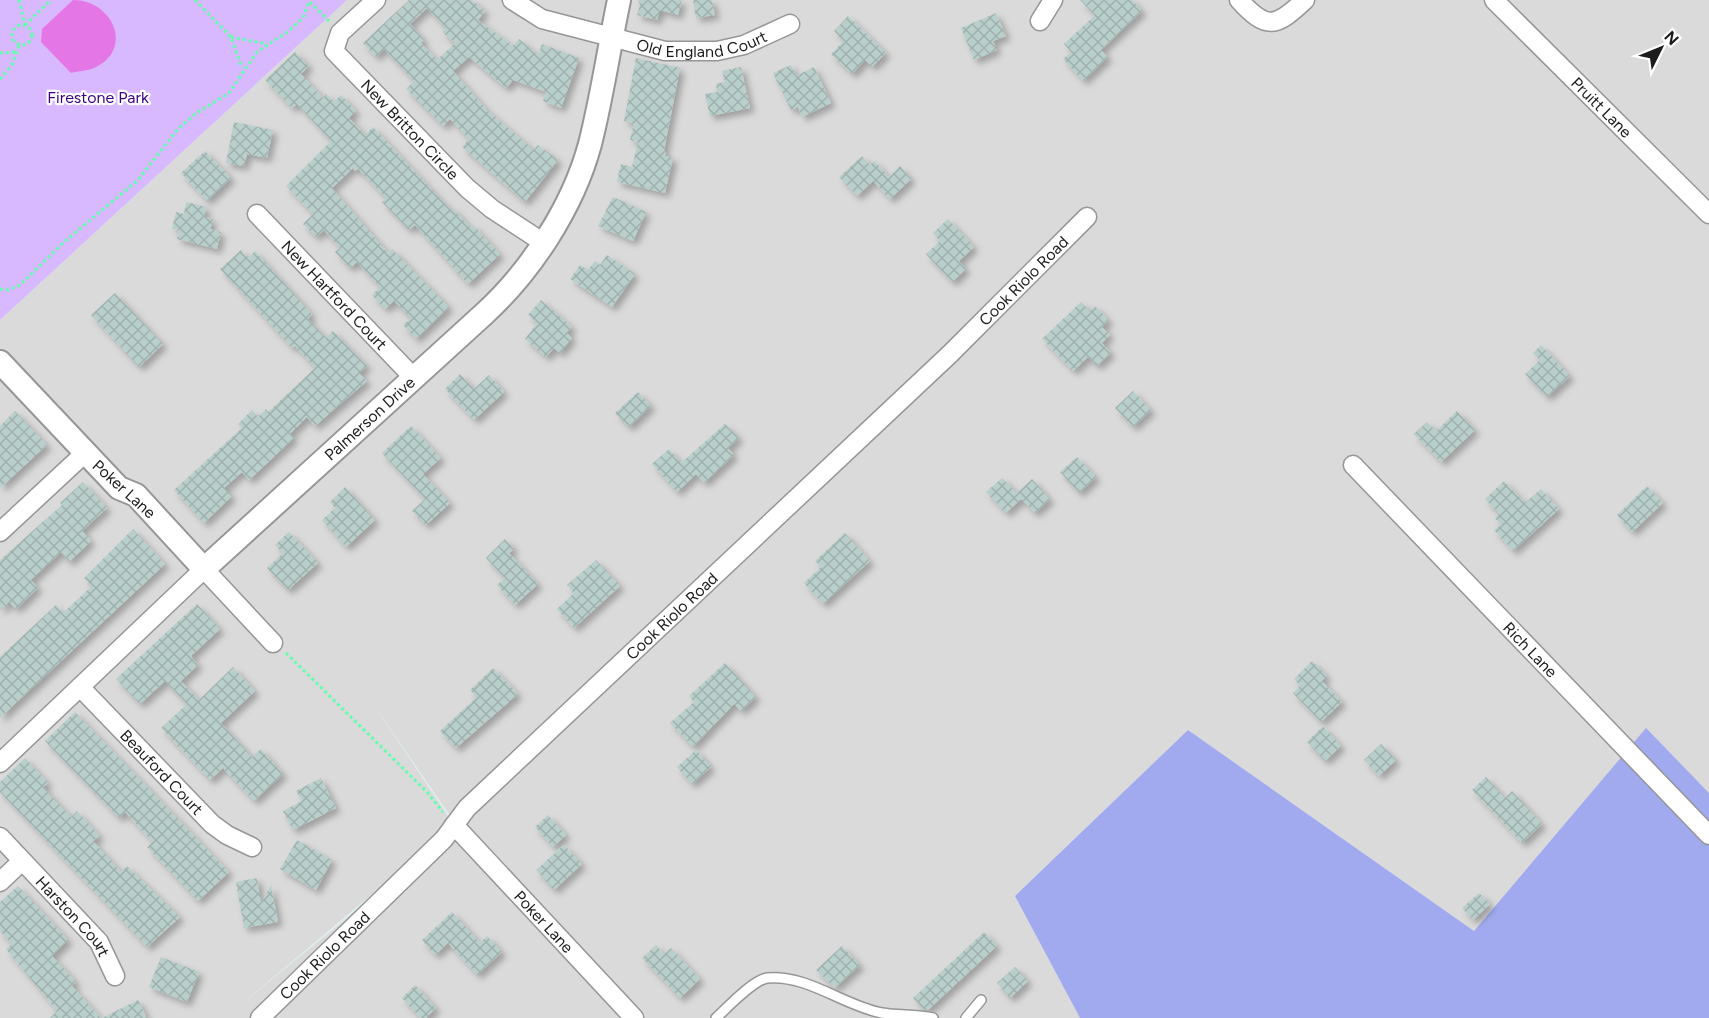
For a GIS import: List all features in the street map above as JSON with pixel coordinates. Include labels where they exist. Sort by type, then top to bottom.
[{"type":"street","points":[[340,33],[376,0]]},
{"type":"street","points":[[512,0],[542,19],[612,35]]},
{"type":"street","name":"Palmerson Drive","points":[[0,763],[204,569],[506,294],[544,243],[579,176],[590,144],[619,0]]},
{"type":"street","points":[[1040,21],[1053,0]]},
{"type":"street","points":[[1239,0],[1253,16],[1270,23],[1285,19],[1305,0]]},
{"type":"street","name":"Pruitt Lane","points":[[1494,0],[1709,214]]},
{"type":"street","name":"Old England Court","points":[[612,35],[665,51],[692,53],[744,45],[790,24]]},
{"type":"street","name":"New Britton Circle","points":[[340,33],[334,51],[450,171],[492,209],[544,243]]},
{"type":"street","name":"New Hartford Court","points":[[257,214],[413,377]]},
{"type":"street","name":"Cook Riolo Road","points":[[260,1018],[444,839],[467,808],[950,354],[1087,217]]},
{"type":"street","name":"Poker Lane","points":[[0,362],[119,488],[136,495],[273,642]]},
{"type":"street","points":[[0,532],[84,453]]},
{"type":"street","name":"Rich Lane","points":[[1353,465],[1709,835]]},
{"type":"street","name":"Beauford Court","points":[[80,687],[212,824],[226,835],[252,847]]},
{"type":"street","name":"Poker Lane","points":[[454,825],[634,1018]]},
{"type":"street","name":"Harston Court","points":[[0,837],[99,942],[115,976]]},
{"type":"street","points":[[0,882],[22,861]]},
{"type":"lane","points":[[716,1018],[740,996],[765,978],[790,980],[882,1013],[916,1014],[933,1018]]},
{"type":"lane","points":[[966,1018],[981,1000]]},
{"type":"path","points":[[20,0],[25,26]]},
{"type":"path","points":[[25,26],[51,0]]},
{"type":"path","points":[[195,0],[231,37],[243,69]]},
{"type":"path","points":[[0,290],[8,290],[20,285],[64,242],[138,180],[177,130],[195,114],[228,93],[257,52],[303,18],[309,1],[340,33]]},
{"type":"path","points":[[20,25],[30,28],[32,39],[29,43],[19,45],[14,42],[12,32],[20,25]]},
{"type":"path","points":[[231,37],[269,44]]},
{"type":"path","points":[[0,79],[12,65],[19,45]]},
{"type":"path","points":[[0,53],[17,52]]},
{"type":"path","points":[[273,642],[296,660],[427,792],[454,825]]},
{"type":"shaded area","points":[[73,0],[87,2],[99,8],[114,27],[116,39],[114,50],[107,60],[94,68],[71,73],[41,42],[42,29]]},
{"type":"shaded area","points":[[347,0],[1709,0],[1709,793],[1646,729],[1474,931],[1188,730],[1015,896],[1080,1018],[0,1018],[0,320]],"holes":[[[369,698],[458,827],[238,1007],[454,825]]]},
{"type":"shaded area","points":[[1646,728],[1709,793],[1709,1018],[1080,1018],[1015,896],[1188,730],[1474,931]]},
{"type":"green space","name":"Firestone Park","points":[[0,0],[347,0],[0,320]]},
{"type":"building","points":[[409,0],[472,0],[485,11],[478,20],[513,46],[519,39],[538,55],[542,44],[579,58],[561,108],[543,101],[546,92],[513,80],[506,88],[469,57],[453,71],[487,110],[534,150],[538,145],[558,160],[525,202],[462,147],[469,139],[450,119],[443,126],[406,89],[414,81],[384,49],[376,57],[363,43]],"holes":[[[427,8],[446,28],[442,32],[455,43],[437,60],[421,43],[424,40],[410,24]]]},
{"type":"building","points":[[638,0],[682,0],[678,15],[660,10],[657,20],[637,15],[640,5]]},
{"type":"building","points":[[693,0],[712,0],[715,15],[696,18]]},
{"type":"building","points":[[1080,0],[1132,0],[1142,11],[1101,50],[1108,57],[1083,81],[1063,59],[1071,52],[1064,44],[1095,15]]},
{"type":"building","points":[[996,13],[1006,36],[993,41],[997,50],[974,60],[961,28]]},
{"type":"building","points":[[848,16],[886,53],[872,67],[865,60],[852,74],[831,54],[844,41],[834,31]]},
{"type":"building","points":[[295,52],[309,66],[301,74],[323,98],[326,94],[334,102],[341,95],[356,111],[349,118],[365,135],[373,127],[451,210],[453,208],[470,227],[473,225],[500,254],[468,284],[415,225],[409,230],[382,202],[386,198],[358,169],[355,171],[353,168],[332,188],[388,253],[392,249],[449,307],[416,339],[403,325],[411,318],[394,301],[385,309],[372,295],[380,287],[357,262],[350,268],[335,252],[340,248],[324,230],[316,237],[303,224],[313,214],[286,186],[331,141],[297,104],[292,108],[265,80]]},
{"type":"building","points":[[636,58],[680,68],[664,151],[665,156],[673,158],[665,193],[617,182],[621,164],[632,167],[638,142],[630,140],[634,123],[624,121]]},
{"type":"building","points":[[791,65],[796,76],[814,67],[831,103],[802,117],[798,107],[791,110],[773,73]]},
{"type":"building","points":[[741,67],[750,108],[710,116],[705,94],[717,92],[716,84],[725,82],[722,71]]},
{"type":"building","points":[[234,122],[273,130],[267,158],[247,154],[244,166],[226,163]]},
{"type":"building","points":[[205,151],[231,178],[207,201],[181,173]]},
{"type":"building","points":[[862,156],[870,165],[874,161],[889,177],[900,166],[911,179],[890,199],[873,181],[857,196],[839,177]]},
{"type":"building","points":[[613,197],[646,212],[633,241],[598,226]]},
{"type":"building","points":[[186,202],[206,207],[204,217],[213,219],[210,229],[221,232],[217,249],[177,239],[179,230],[172,229],[176,212],[184,214]]},
{"type":"building","points":[[948,219],[974,247],[959,261],[966,269],[952,282],[926,254],[940,241],[933,233]]},
{"type":"building","points":[[241,250],[248,258],[255,251],[312,314],[308,319],[326,338],[333,331],[367,366],[359,373],[367,381],[315,426],[307,417],[290,434],[294,438],[249,480],[242,472],[224,488],[232,496],[204,523],[174,490],[242,428],[238,424],[252,410],[258,417],[266,409],[268,412],[315,368],[295,346],[292,348],[220,269]]},
{"type":"building","points":[[607,255],[635,274],[612,307],[570,279],[580,265],[588,270],[595,261],[600,265]]},
{"type":"building","points":[[115,293],[163,344],[139,367],[91,315]]},
{"type":"building","points":[[541,300],[572,327],[567,333],[572,338],[560,353],[554,348],[546,357],[525,339],[537,323],[528,315]]},
{"type":"building","points":[[1081,302],[1090,311],[1095,306],[1109,320],[1102,327],[1110,335],[1102,343],[1111,353],[1097,366],[1088,357],[1073,371],[1042,339]]},
{"type":"building","points":[[1541,345],[1570,376],[1547,397],[1525,374],[1540,360],[1533,353]]},
{"type":"building","points":[[460,374],[474,389],[489,375],[504,392],[474,420],[445,389]]},
{"type":"building","points":[[1133,391],[1151,410],[1133,427],[1115,408]]},
{"type":"building","points":[[638,392],[651,406],[629,427],[615,413]]},
{"type":"building","points":[[15,411],[47,445],[0,488],[0,426]]},
{"type":"building","points":[[1457,411],[1475,430],[1441,462],[1414,434],[1427,422],[1436,431]]},
{"type":"building","points":[[725,424],[739,438],[728,448],[734,455],[704,483],[696,474],[677,492],[652,464],[669,449],[681,463]]},
{"type":"building","points":[[411,426],[441,458],[423,474],[450,503],[426,525],[412,511],[425,499],[382,453]]},
{"type":"building","points":[[1077,457],[1096,477],[1079,493],[1060,472]]},
{"type":"building","points":[[1002,478],[1017,493],[1032,479],[1050,499],[1035,513],[1021,499],[1006,513],[986,492]]},
{"type":"building","points":[[1504,481],[1525,503],[1541,489],[1559,509],[1513,551],[1494,530],[1501,525],[1495,518],[1499,514],[1485,499]]},
{"type":"building","points":[[83,482],[107,508],[82,531],[91,541],[69,562],[61,552],[31,580],[38,588],[16,609],[9,602],[0,611],[0,560],[62,505],[60,503]]},
{"type":"building","points":[[1647,486],[1663,503],[1632,532],[1617,515]]},
{"type":"building","points":[[345,487],[375,520],[346,547],[322,520],[335,508],[330,502]]},
{"type":"building","points":[[133,529],[165,564],[0,718],[0,657],[56,605],[63,613],[92,586],[84,578]]},
{"type":"building","points":[[289,532],[318,563],[288,590],[267,568],[283,553],[275,545]]},
{"type":"building","points":[[845,533],[870,561],[823,604],[804,583],[821,567],[815,561]]},
{"type":"building","points":[[505,539],[514,549],[509,553],[538,584],[515,605],[497,585],[505,578],[486,558]]},
{"type":"building","points":[[596,560],[620,586],[574,628],[557,609],[574,593],[567,585]]},
{"type":"building","points":[[197,604],[220,629],[191,656],[198,665],[181,681],[199,700],[233,667],[255,691],[221,723],[252,757],[261,749],[283,774],[254,801],[223,768],[210,780],[161,728],[187,704],[165,681],[140,704],[116,679]]},
{"type":"building","points":[[1312,661],[1327,676],[1322,681],[1342,702],[1321,722],[1293,693],[1300,686],[1294,679]]},
{"type":"building","points":[[725,663],[756,697],[741,711],[734,704],[693,747],[670,723],[694,702],[689,696]]},
{"type":"building","points":[[493,668],[518,694],[456,748],[440,731],[477,697],[470,690]]},
{"type":"building","points":[[75,712],[229,872],[198,901],[147,847],[153,842],[125,812],[119,818],[45,741]]},
{"type":"building","points":[[1323,726],[1341,746],[1325,761],[1307,742]]},
{"type":"building","points":[[1381,744],[1396,760],[1379,776],[1364,760]]},
{"type":"building","points":[[696,750],[711,767],[692,784],[677,767]]},
{"type":"building","points":[[25,758],[48,783],[43,787],[71,817],[77,811],[100,836],[93,841],[121,872],[127,866],[180,917],[147,947],[0,792],[0,782]]},
{"type":"building","points":[[1486,777],[1505,798],[1512,791],[1542,824],[1522,843],[1472,790]]},
{"type":"building","points":[[321,778],[336,808],[293,830],[283,811],[302,801],[296,791]]},
{"type":"building","points":[[548,815],[566,835],[553,847],[535,827]]},
{"type":"building","points":[[297,840],[332,860],[316,890],[280,869]]},
{"type":"building","points":[[564,845],[582,864],[554,890],[536,870]]},
{"type":"building","points":[[257,878],[261,903],[271,885],[278,922],[244,928],[236,882]]},
{"type":"building","points":[[18,886],[68,940],[52,956],[76,982],[72,986],[101,1018],[50,1018],[57,1011],[6,949],[12,944],[0,931],[0,902]]},
{"type":"building","points":[[1479,893],[1490,904],[1473,920],[1462,908]]},
{"type":"building","points":[[452,912],[480,943],[487,936],[502,952],[477,975],[448,943],[435,955],[422,940]]},
{"type":"building","points":[[984,932],[997,946],[928,1010],[925,1010],[913,998]]},
{"type":"building","points":[[656,945],[664,954],[671,948],[700,979],[680,998],[642,958]]},
{"type":"building","points":[[842,946],[860,965],[835,988],[816,970]]},
{"type":"building","points":[[161,957],[199,972],[187,1002],[149,987]]},
{"type":"building","points":[[1015,967],[1028,981],[1010,998],[997,983]]},
{"type":"building","points":[[415,985],[436,1008],[426,1018],[420,1018],[402,998]]},
{"type":"building","points":[[138,1000],[147,1018],[102,1018]]}]
